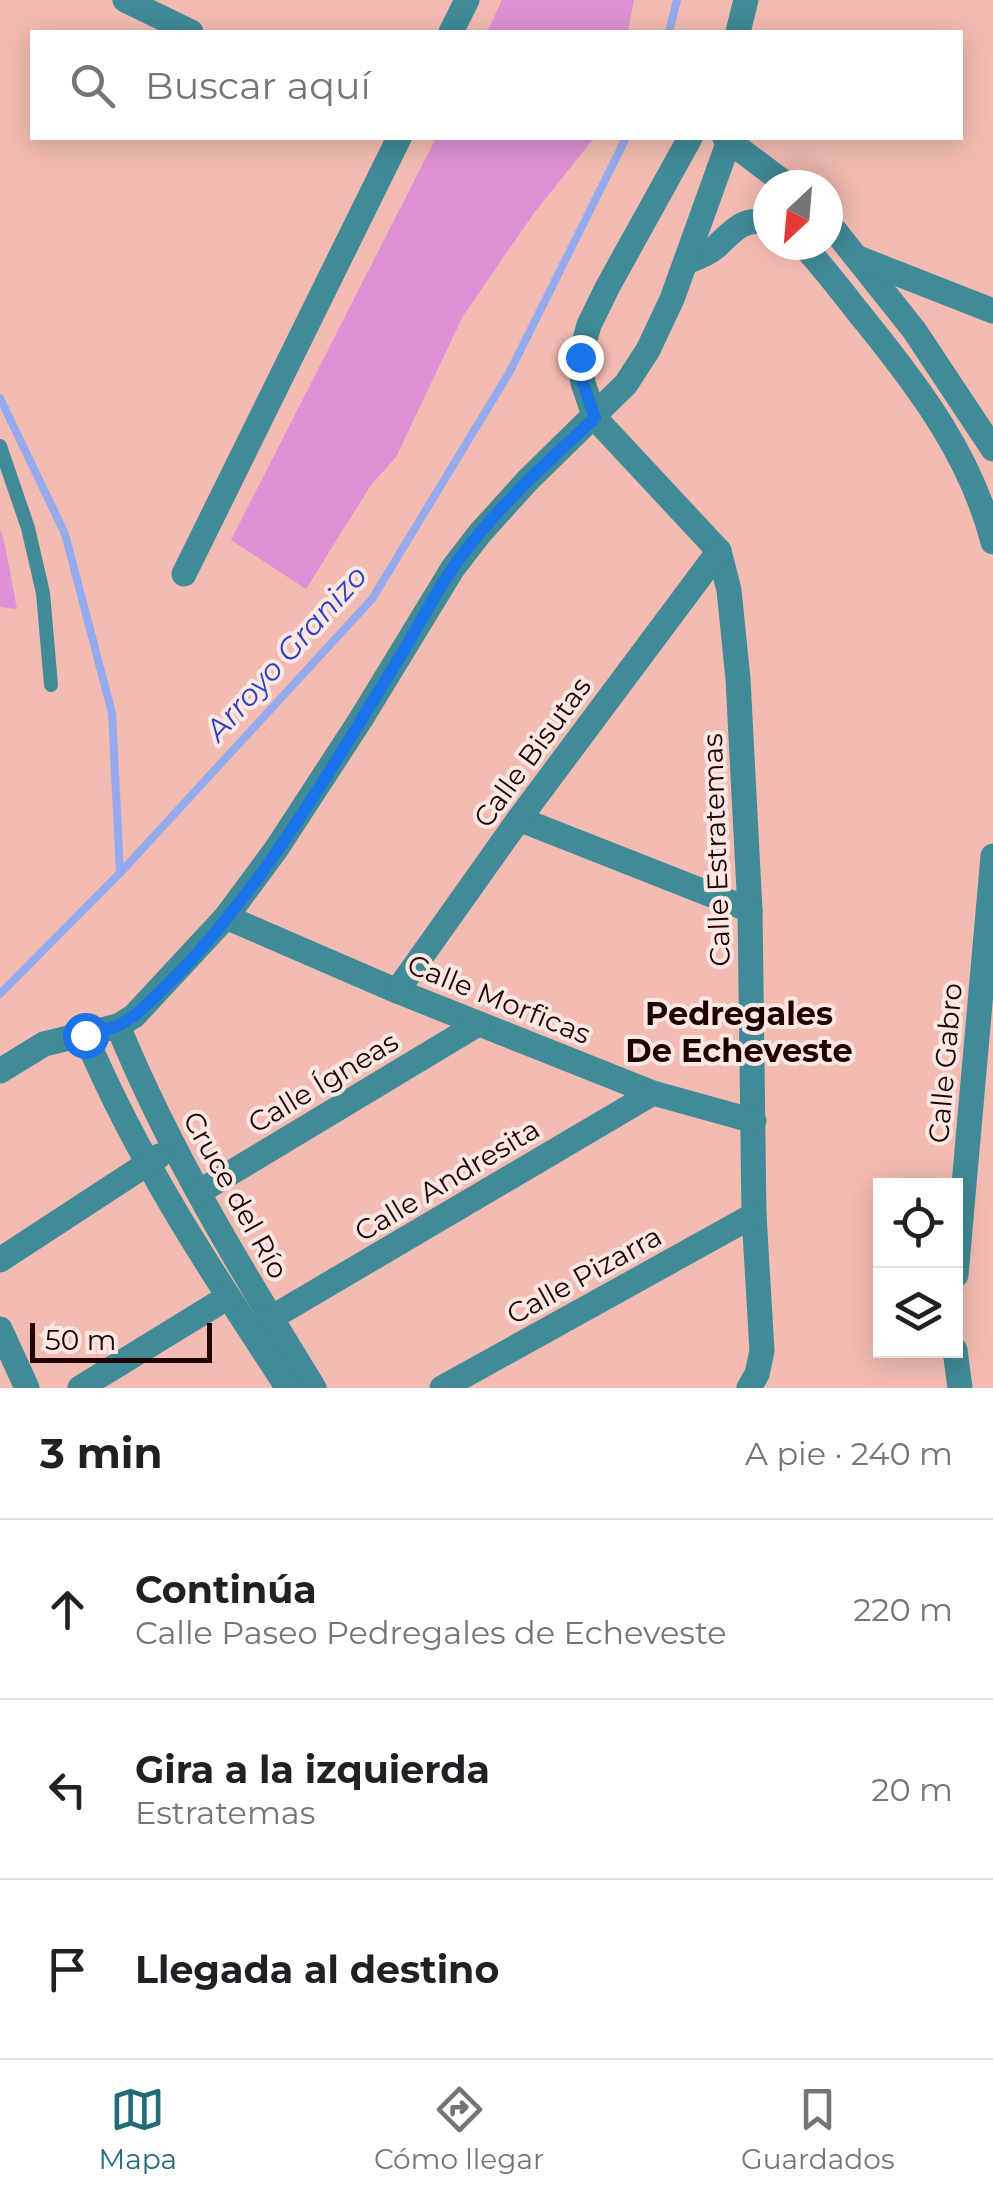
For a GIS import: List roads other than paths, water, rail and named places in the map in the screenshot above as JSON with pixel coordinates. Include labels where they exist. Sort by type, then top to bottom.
[{"type":"street","points":[[126,0],[164,27]]},
{"type":"street","points":[[452,30],[467,0]]},
{"type":"street","points":[[738,30],[746,0]]},
{"type":"street","points":[[184,574],[398,140]]},
{"type":"street","points":[[689,140],[589,325],[580,357],[583,383],[595,418],[719,552]]},
{"type":"street","points":[[0,1071],[44,1044],[118,1026],[148,1004],[226,917],[351,735],[453,568],[527,481],[626,384],[648,350],[687,262],[727,140]]},
{"type":"street","points":[[728,140],[767,170]]},
{"type":"street","points":[[687,262],[708,254],[742,224],[753,221]]},
{"type":"street","points":[[843,240],[914,330],[993,449]]},
{"type":"street","points":[[857,257],[993,311]]},
{"type":"street","points":[[816,260],[936,414],[983,502],[993,542]]},
{"type":"street","name":"Calle Bisutas","points":[[397,992],[519,819],[719,552]]},
{"type":"street","name":"Calle Estratemas","points":[[719,552],[735,632],[750,910],[754,1215],[762,1351],[749,1388]]},
{"type":"street","points":[[519,819],[750,910]]},
{"type":"street","name":"Calle Gabro","points":[[957,1268],[989,944],[993,856]]},
{"type":"street","name":"Calle Morficas","points":[[226,917],[397,992],[653,1093],[754,1121]]},
{"type":"street","name":"Calle Ígneas","points":[[199,1192],[478,1024]]},
{"type":"street","name":"Cruce del Río","points":[[118,1026],[143,1088],[199,1192],[314,1388]]},
{"type":"street","name":"Cruce del Río","points":[[85,1035],[146,1165],[288,1388]]},
{"type":"street","name":"Calle Andresita","points":[[271,1318],[653,1093]]},
{"type":"street","points":[[0,1260],[174,1145]]},
{"type":"street","name":"Calle Pizarra","points":[[442,1388],[754,1215]]},
{"type":"street","points":[[80,1388],[228,1296]]},
{"type":"street","points":[[0,1330],[28,1388]]},
{"type":"street","points":[[957,1358],[960,1388]]},
{"type":"lane","points":[[0,446],[28,528],[43,593],[51,685]]},
{"type":"waterway","name":"Arroyo Granizo","points":[[670,30],[677,0]]},
{"type":"waterway","name":"Arroyo Granizo","points":[[0,994],[120,873],[372,599],[509,373],[625,140]]},
{"type":"waterway","points":[[0,398],[65,534],[112,713],[120,873]]},
{"type":"district","name":"Pedregales De Echeveste","points":[[739,1032]]}]
